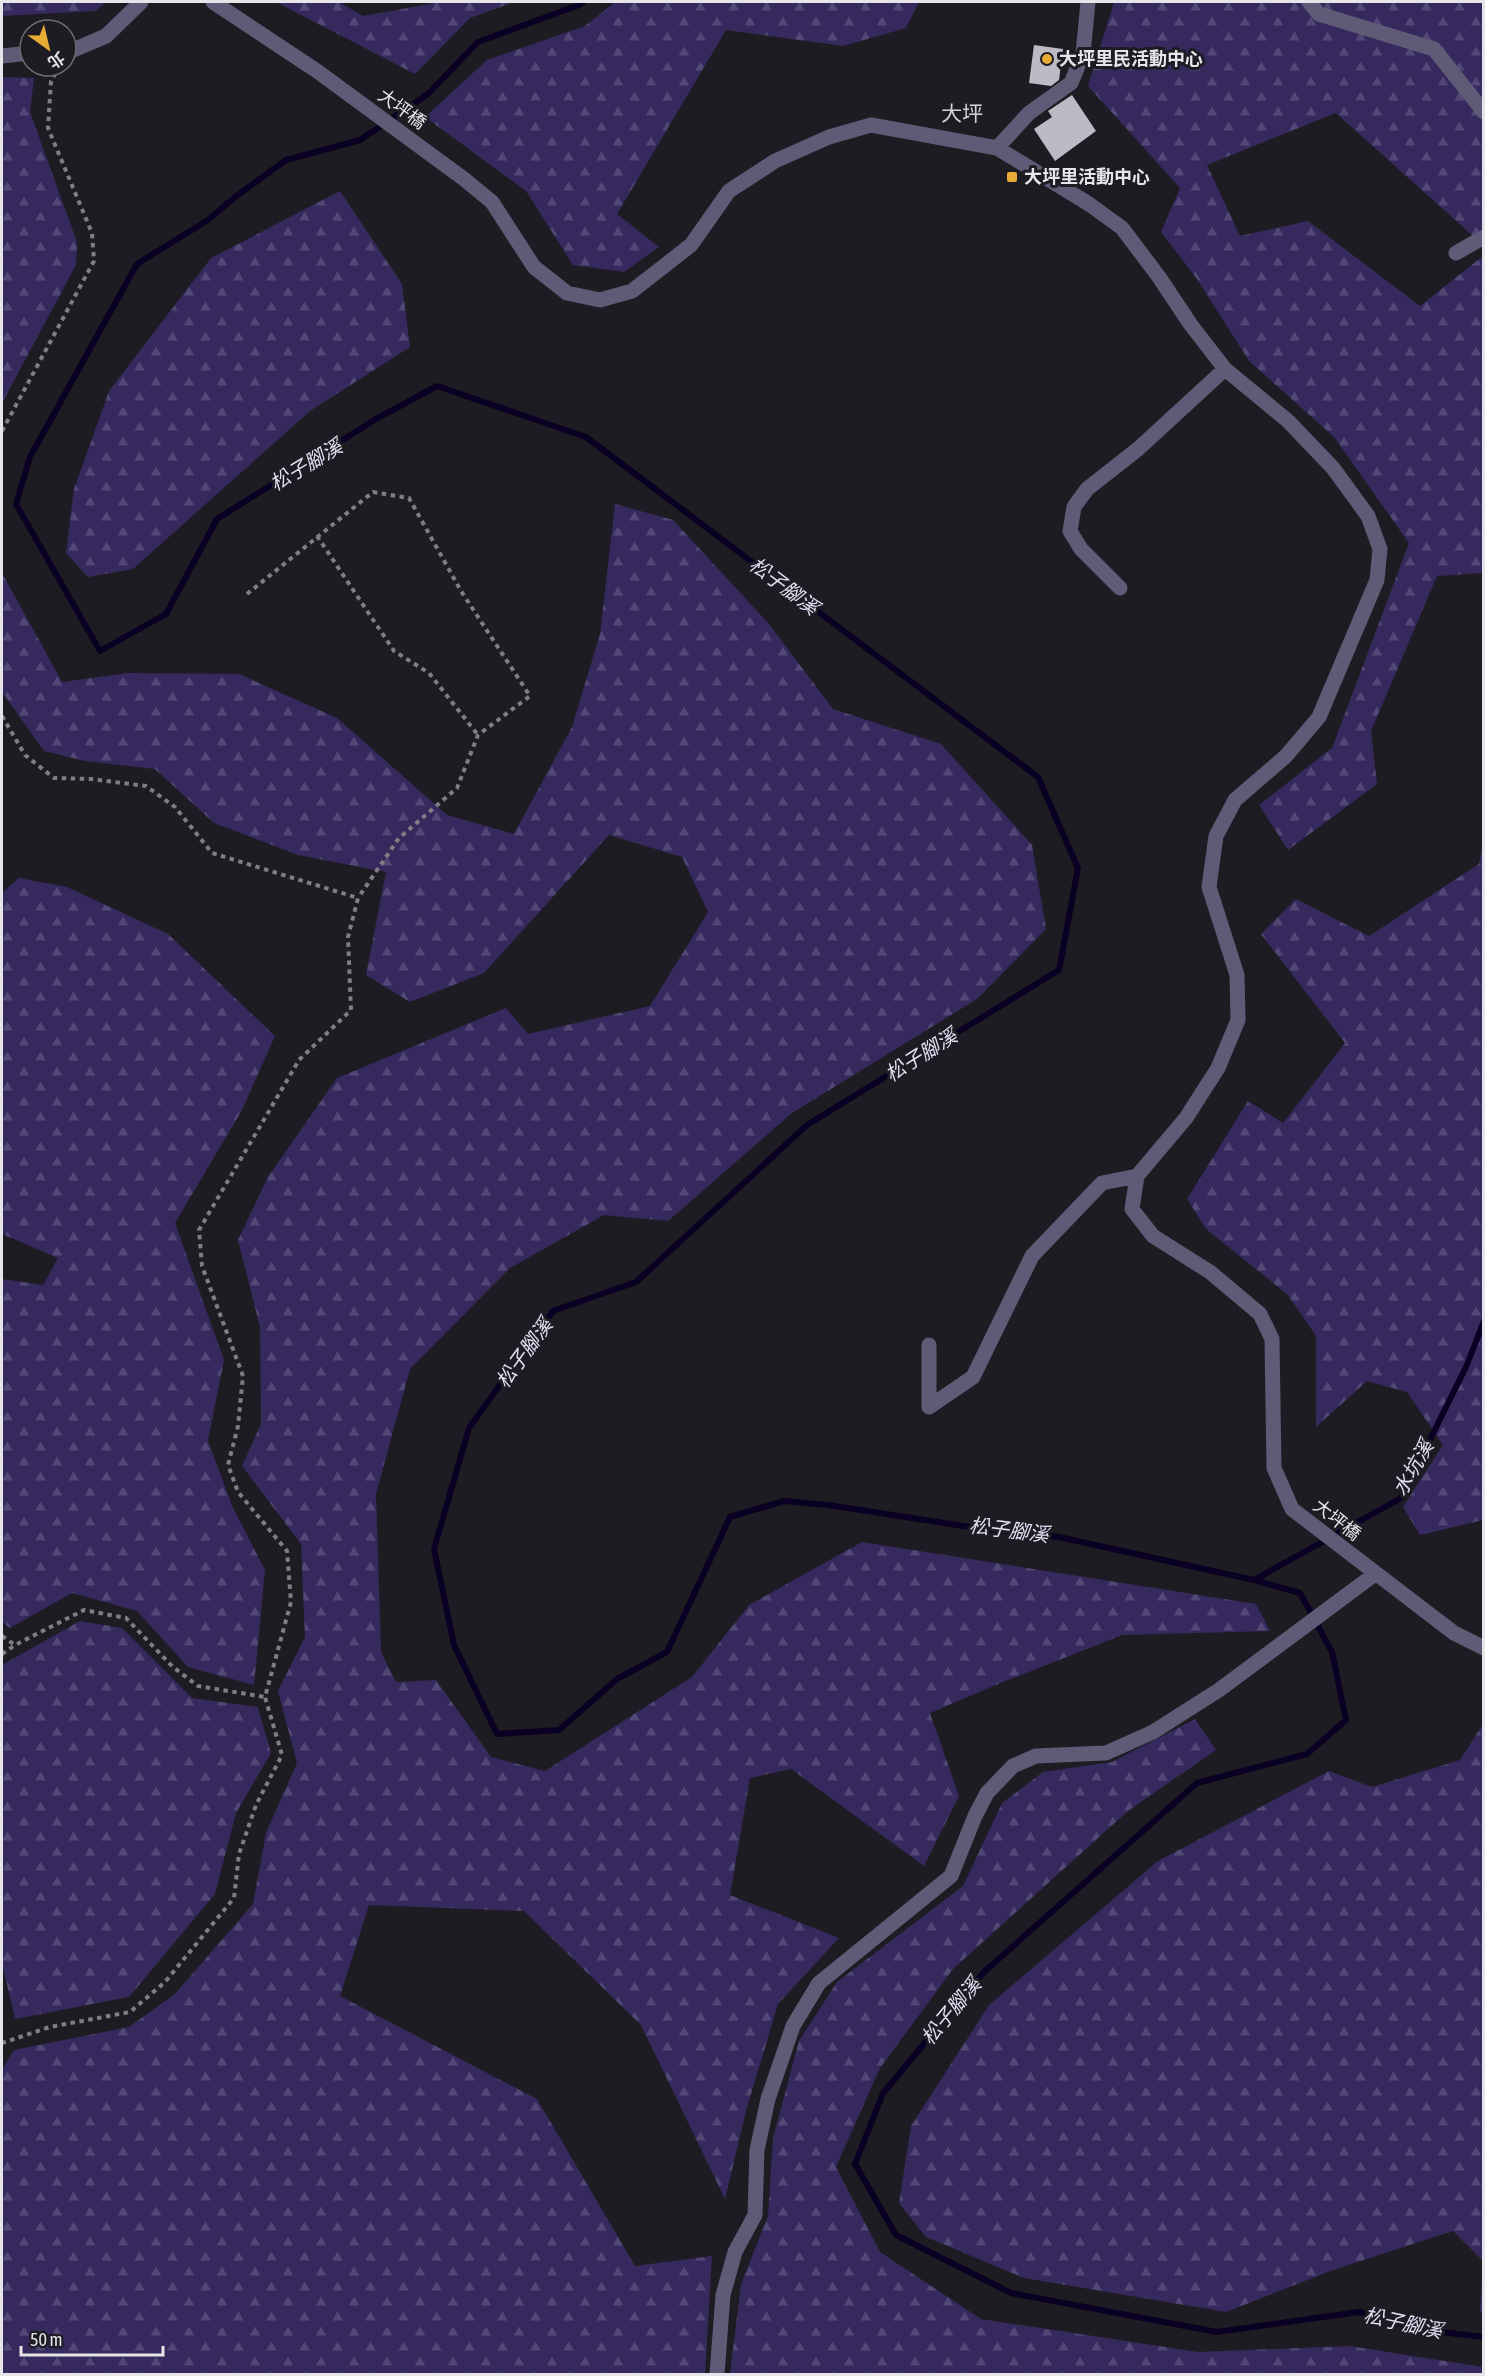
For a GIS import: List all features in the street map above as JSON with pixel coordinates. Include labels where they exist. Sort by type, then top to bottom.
[{"type":"street","points":[[78,48],[106,36],[141,2]]},
{"type":"street","name":"大坪橋","points":[[213,2],[317,71],[492,202],[534,267],[567,293],[600,300],[632,291],[691,245],[729,191],[775,161],[830,137],[871,125],[997,148]]},
{"type":"street","points":[[929,1345],[929,1407],[973,1377],[1032,1256],[1102,1183],[1137,1176],[1186,1118],[1218,1068],[1238,1020],[1237,975],[1209,887],[1216,836],[1234,800],[1286,756],[1319,717],[1377,580],[1380,549],[1368,516],[1333,468],[1288,421],[1225,369],[1122,228],[1089,204],[997,148],[1029,113],[1071,83],[1083,54],[1088,2]]},
{"type":"street","points":[[1309,2],[1319,14],[1434,49],[1484,112]]},
{"type":"street","points":[[2,56],[18,54]]},
{"type":"street","points":[[1456,253],[1484,237]]},
{"type":"street","points":[[1120,588],[1081,549],[1070,531],[1074,507],[1087,489],[1138,449],[1225,369]]},
{"type":"street","name":"大坪橋","points":[[1137,1176],[1132,1209],[1153,1236],[1210,1272],[1260,1314],[1272,1339],[1274,1468],[1292,1509],[1454,1634],[1484,1648]]},
{"type":"street","points":[[717,2374],[723,2295],[735,2252],[755,2215],[757,2150],[768,2099],[793,2026],[819,1983],[951,1876],[975,1816],[987,1793],[1013,1766],[1036,1756],[1106,1753],[1153,1732],[1219,1690],[1375,1574]]},
{"type":"path","points":[[2,431],[94,261],[92,233],[48,128],[53,78]]},
{"type":"path","points":[[2,2043],[50,2027],[130,2012],[165,1982],[234,1898],[239,1854],[256,1805],[282,1755],[265,1697],[291,1602],[287,1551],[238,1492],[228,1465],[238,1426],[243,1376],[202,1266],[199,1230],[299,1060],[351,1010],[348,937],[358,898],[399,838],[457,788],[478,735],[530,696],[461,591],[409,498],[373,492],[247,594]]},
{"type":"path","points":[[317,536],[394,651],[429,673],[478,735]]},
{"type":"path","points":[[2,716],[25,755],[54,778],[91,779],[146,786],[175,807],[212,853],[358,898]]},
{"type":"path","points":[[2,1654],[84,1610],[126,1618],[173,1667],[198,1686],[265,1697]]},
{"type":"path","points":[[2,1636],[15,1645]]},
{"type":"green space","points":[[2,2],[106,2],[95,11],[2,16]]},
{"type":"green space","points":[[276,2],[339,2],[363,16],[441,2],[514,2],[470,18],[415,74]]},
{"type":"green space","points":[[615,2],[919,2],[906,28],[843,46],[726,30],[617,214],[659,247],[624,272],[573,265],[526,191],[425,117],[487,60],[585,26]]},
{"type":"green space","points":[[1114,2],[1483,2],[1483,245],[1336,113],[1207,165],[1240,236],[1308,221],[1420,306],[1483,256],[1483,573],[1437,576],[1371,731],[1377,784],[1288,850],[1259,805],[1332,748],[1409,543],[1334,437],[1249,361],[1197,279],[1161,232],[1180,188],[1088,86]]},
{"type":"green space","points":[[2,77],[34,78],[30,112],[77,242],[76,265],[2,403]]},
{"type":"green space","points":[[340,191],[402,284],[410,347],[310,411],[133,569],[88,577],[66,553],[74,489],[109,391],[211,258]]},
{"type":"green space","points":[[615,504],[673,520],[769,624],[833,709],[941,744],[1032,845],[1046,929],[977,999],[792,1113],[668,1221],[604,1215],[510,1268],[410,1369],[376,1494],[381,1652],[396,1682],[436,1680],[491,1757],[545,1771],[692,1677],[749,1605],[862,1542],[1256,1604],[1270,1631],[1122,1635],[930,1713],[959,1796],[924,1866],[791,1769],[750,1778],[730,1895],[839,1938],[778,2004],[746,2111],[725,2199],[641,2025],[524,1911],[369,1905],[340,1996],[537,2099],[635,2266],[712,2256],[705,2374],[2,2374],[2,2070],[14,2050],[129,2027],[175,1994],[253,1904],[266,1833],[297,1763],[278,1691],[305,1637],[301,1544],[242,1466],[261,1424],[260,1327],[238,1240],[268,1177],[337,1078],[506,1008],[528,1034],[650,1006],[708,912],[682,857],[609,835],[484,973],[410,1002],[366,975],[386,872],[298,855],[214,823],[155,769],[85,761],[44,751],[2,692],[2,573],[62,682],[128,673],[239,674],[337,718],[447,815],[514,834],[572,727],[600,634]]},
{"type":"green space","points":[[1483,842],[1483,1520],[1420,1535],[1403,1507],[1443,1445],[1407,1392],[1367,1381],[1316,1427],[1316,1336],[1288,1295],[1206,1229],[1187,1199],[1248,1101],[1283,1123],[1345,1043],[1261,934],[1296,899],[1369,936],[1479,864]]},
{"type":"green space","points":[[19,878],[67,887],[168,934],[275,1036],[242,1110],[175,1223],[224,1360],[208,1441],[233,1508],[265,1570],[254,1685],[188,1667],[137,1611],[72,1593],[10,1628],[2,1622],[2,1279],[43,1285],[58,1258],[2,1234],[2,893]]},
{"type":"green space","points":[[80,1621],[122,1628],[192,1698],[258,1707],[271,1753],[236,1813],[215,1894],[129,1997],[15,2019],[2,1963],[2,1665]]},
{"type":"green space","points":[[1195,1719],[1216,1750],[1128,1811],[953,1969],[880,2068],[836,2167],[880,2252],[981,2319],[1198,2352],[1350,2346],[1483,2367],[1483,2374],[730,2374],[741,2284],[768,2216],[773,2138],[799,2041],[837,1982],[963,1886],[1002,1803],[1043,1772],[1112,1762]]},
{"type":"green space","points":[[1483,1724],[1483,2261],[1453,2231],[1333,2270],[1226,2312],[1024,2278],[926,2237],[899,2203],[911,2126],[989,2005],[1158,1861],[1329,1771],[1372,1787],[1460,1760]]},
{"type":"green space","points":[[1483,2261],[1483,2312],[1480,2313]]},
{"type":"building","name":"大坪里民活動中心","points":[[1034,45],[1063,49],[1059,80],[1051,86],[1029,83]]},
{"type":"building","points":[[1072,95],[1096,131],[1055,161],[1034,129],[1052,117],[1048,111]]},
{"type":"waterway","name":"松子腳溪","points":[[583,2],[478,42],[428,94],[360,140],[286,160],[208,220],[137,264],[30,457],[16,504],[100,651],[166,614],[217,519],[376,419],[437,386],[586,437],[1038,777],[1078,868],[1059,970],[807,1125],[636,1282],[553,1311],[469,1428],[434,1549],[454,1645],[497,1734],[559,1730],[617,1679],[667,1652],[730,1517],[784,1501],[828,1505],[976,1528],[1059,1537],[1254,1580],[1300,1593],[1332,1652],[1346,1720],[1307,1754],[1197,1783],[984,1972],[883,2093],[855,2164],[896,2235],[1011,2293],[1217,2332],[1359,2312],[1424,2330],[1484,2337]]},
{"type":"waterway","name":"水坑溪","points":[[1254,1580],[1401,1498],[1466,1367],[1484,1321]]},
{"type":"place","name":"大坪里民活動中心","points":[[1047,59]]},
{"type":"place","name":"大坪里活動中心","points":[[1012,177]]},
{"type":"district","name":"大坪","points":[[962,114]]}]
